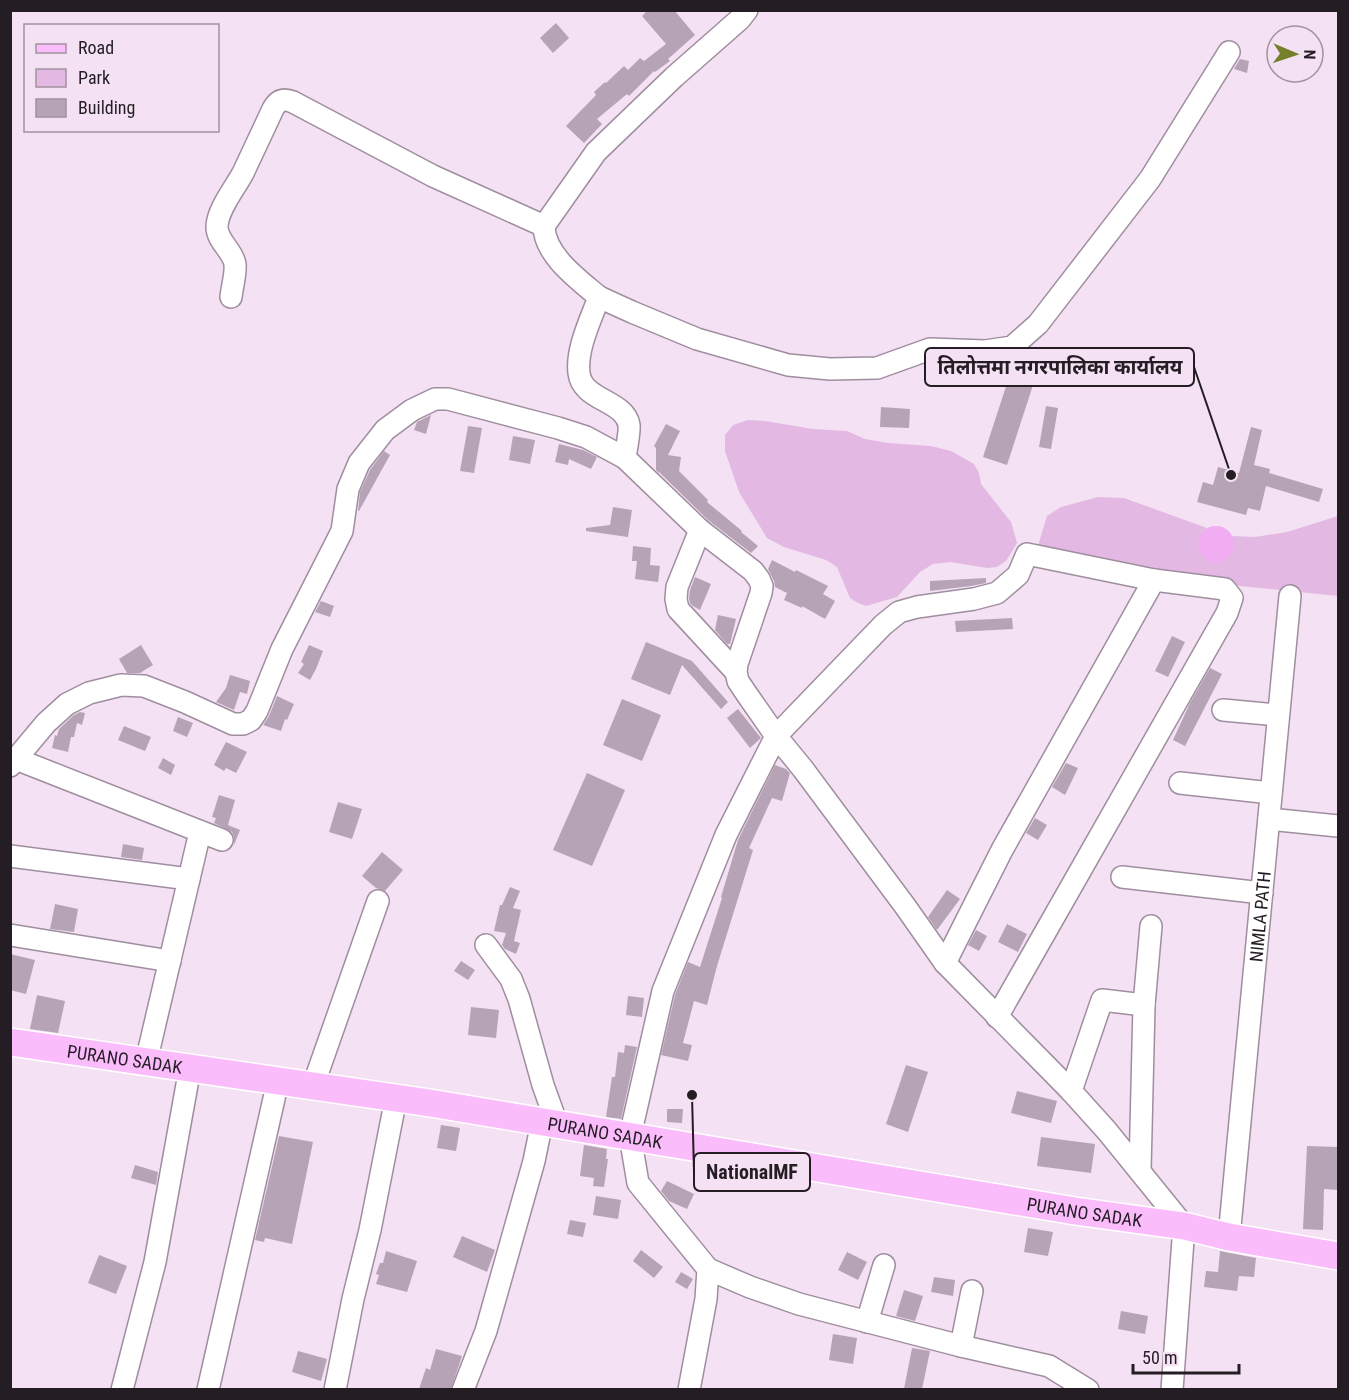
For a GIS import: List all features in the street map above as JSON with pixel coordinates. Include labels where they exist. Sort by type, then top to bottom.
[{"type":"main road","name":"PURANO SADAK","points":[[10,1042],[396,1098],[1075,1211],[1184,1226],[1229,1237],[1338,1256]]},
{"type":"street","points":[[747,10],[596,152],[544,226],[544,235],[547,245],[565,266],[599,297],[697,339],[788,365],[830,369],[877,368],[930,349],[985,351],[1012,347],[1038,324],[1150,179],[1229,52]]},
{"type":"street","points":[[231,297],[235,266],[218,234],[218,220],[273,109],[281,100],[293,102],[433,176],[544,226]]},
{"type":"street","points":[[599,297],[580,350],[579,375],[584,389],[624,415],[629,425],[625,458]]},
{"type":"street","points":[[222,840],[13,763],[46,723],[67,704],[90,693],[121,686],[144,686],[233,724],[243,724],[251,720],[257,711],[282,650],[342,531],[348,489],[359,463],[385,430],[424,403],[435,399],[448,399],[525,418],[586,437],[625,458],[700,530],[753,571],[759,579],[762,586],[761,593],[736,672],[738,681],[776,736],[945,963],[1071,1091],[1184,1226],[1172,1389]]},
{"type":"street","points":[[700,530],[677,587],[678,609],[736,672]]},
{"type":"street","points":[[997,1017],[1227,613],[1232,598],[1225,589],[1154,580],[1027,554],[1018,575],[997,593],[899,612],[883,625],[776,736],[726,835],[663,991],[630,1136],[638,1183],[708,1269],[799,1304],[1049,1366],[1088,1389]]},
{"type":"street","points":[[945,963],[1002,850],[1154,580]]},
{"type":"street","name":"NIMLA PATH","points":[[1229,1237],[1290,596]]},
{"type":"street","points":[[1223,710],[1278,715]]},
{"type":"street","points":[[1180,783],[1271,793]]},
{"type":"street","points":[[1269,819],[1338,826]]},
{"type":"street","points":[[146,1062],[200,832]]},
{"type":"street","points":[[10,856],[189,879]]},
{"type":"street","points":[[1122,877],[1262,893]]},
{"type":"street","points":[[313,1086],[378,901]]},
{"type":"street","points":[[1140,1171],[1144,1005],[1151,926]]},
{"type":"street","points":[[10,935],[170,962]]},
{"type":"street","points":[[463,1389],[486,1331],[534,1161],[550,1123],[543,1085],[512,979],[486,945]]},
{"type":"street","points":[[1071,1091],[1102,1000],[1144,1005]]},
{"type":"street","points":[[122,1389],[155,1262],[190,1068]]},
{"type":"street","points":[[208,1389],[278,1081]]},
{"type":"street","points":[[335,1389],[396,1098]]},
{"type":"street","points":[[867,1322],[884,1265]]},
{"type":"street","points":[[689,1389],[706,1299],[708,1269]]},
{"type":"street","points":[[961,1346],[972,1291]]},
{"type":"green space","points":[[748,420],[847,431],[865,439],[931,446],[951,451],[974,464],[981,484],[1011,522],[1017,543],[1006,561],[997,567],[987,568],[950,562],[933,564],[920,572],[897,597],[866,606],[858,603],[850,598],[837,567],[826,560],[784,547],[767,538],[739,492],[725,451],[725,435],[733,425]]},
{"type":"green space","points":[[1098,497],[1124,498],[1207,528],[1202,532],[1233,541],[1232,536],[1255,537],[1287,532],[1338,516],[1338,596],[1240,586],[1037,549],[1047,516],[1061,507]]},
{"type":"shaded area","points":[[1216,526],[1229,531],[1234,544],[1229,557],[1216,562],[1203,557],[1198,544],[1203,531]]},
{"type":"building","points":[[648,10],[674,10],[695,35],[668,59],[670,61],[654,71],[629,96],[627,94],[597,119],[602,124],[584,143],[566,126],[596,95],[594,92],[624,66],[628,70],[640,58],[644,61],[666,44],[642,16]]},
{"type":"building","points":[[556,23],[569,38],[553,53],[540,38]]},
{"type":"building","points":[[1240,59],[1249,61],[1247,73],[1234,69]]},
{"type":"building","points":[[1011,371],[1035,379],[1007,465],[983,457]]},
{"type":"building","points":[[1046,406],[1058,408],[1051,449],[1039,447]]},
{"type":"building","points":[[881,407],[910,409],[909,428],[880,427]]},
{"type":"building","points":[[431,415],[426,434],[414,430],[417,422]]},
{"type":"building","points":[[666,424],[680,431],[668,455],[681,457],[679,471],[708,500],[707,502],[758,546],[751,553],[708,520],[660,471],[659,473],[656,470],[656,448],[654,446]]},
{"type":"building","points":[[468,426],[482,428],[474,473],[460,471]]},
{"type":"building","points":[[1251,427],[1262,430],[1254,465],[1270,469],[1269,473],[1323,489],[1319,502],[1266,486],[1260,511],[1248,508],[1246,515],[1197,502],[1203,482],[1213,485],[1218,467],[1239,473]]},
{"type":"building","points":[[513,436],[535,440],[530,464],[509,460]]},
{"type":"building","points":[[559,444],[583,450],[597,457],[591,469],[569,459],[568,465],[555,462]]},
{"type":"building","points":[[384,451],[390,455],[358,511],[360,492],[370,470]]},
{"type":"building","points":[[613,507],[632,510],[628,537],[586,531],[586,528],[610,525]]},
{"type":"building","points":[[633,546],[651,548],[650,565],[660,566],[658,582],[635,579],[637,561],[632,561]]},
{"type":"building","points":[[772,560],[828,586],[823,594],[835,601],[825,619],[802,606],[802,608],[784,600],[787,593],[775,587],[768,569]]},
{"type":"building","points":[[695,577],[711,584],[700,610],[690,603],[689,598]]},
{"type":"building","points":[[986,578],[986,583],[930,591],[930,581]]},
{"type":"building","points":[[321,601],[334,606],[330,617],[315,612]]},
{"type":"building","points":[[718,615],[736,619],[730,644],[727,644],[715,630]]},
{"type":"building","points":[[1012,618],[1013,629],[956,632],[955,621]]},
{"type":"building","points":[[1172,636],[1185,642],[1168,677],[1155,671]]},
{"type":"building","points":[[646,642],[692,661],[728,702],[721,709],[682,665],[670,695],[631,679]]},
{"type":"building","points":[[141,645],[153,665],[140,673],[127,673],[119,659]]},
{"type":"building","points":[[309,645],[323,651],[310,680],[298,673],[304,664],[301,662]]},
{"type":"building","points":[[1210,668],[1222,674],[1185,746],[1173,740]]},
{"type":"building","points":[[230,675],[250,681],[247,694],[240,692],[234,710],[216,702],[226,688]]},
{"type":"building","points":[[277,696],[294,704],[281,731],[263,725]]},
{"type":"building","points":[[622,699],[661,715],[642,761],[603,745]]},
{"type":"building","points":[[738,709],[761,738],[750,748],[727,718]]},
{"type":"building","points":[[80,712],[85,713],[82,725],[77,723],[68,752],[52,748],[59,729]]},
{"type":"building","points":[[178,717],[193,723],[187,737],[173,731]]},
{"type":"building","points":[[124,726],[151,737],[145,751],[118,740]]},
{"type":"building","points":[[226,742],[247,752],[236,773],[226,768],[224,771],[214,765]]},
{"type":"building","points":[[163,758],[175,765],[171,775],[158,768]]},
{"type":"building","points":[[1066,763],[1078,768],[1065,795],[1052,787]]},
{"type":"building","points":[[775,765],[790,773],[782,801],[772,798],[749,848],[753,850],[707,1005],[694,1001],[683,1043],[692,1045],[688,1061],[661,1055],[675,995],[688,962],[700,967],[738,840]]},
{"type":"building","points":[[587,773],[625,790],[592,866],[553,850]]},
{"type":"building","points":[[219,795],[235,800],[228,825],[240,830],[234,845],[232,832],[214,823],[216,818],[212,817]]},
{"type":"building","points":[[338,802],[362,809],[352,839],[329,832]]},
{"type":"building","points":[[1035,818],[1047,825],[1038,840],[1026,833]]},
{"type":"building","points":[[123,844],[144,848],[142,860],[121,857]]},
{"type":"building","points":[[382,852],[403,870],[385,891],[376,888],[362,876]]},
{"type":"building","points":[[510,887],[520,891],[513,908],[521,910],[514,941],[520,943],[516,954],[502,945],[506,933],[494,931],[500,905]]},
{"type":"building","points":[[947,890],[960,899],[937,930],[928,917]]},
{"type":"building","points":[[55,904],[78,909],[74,932],[50,929]]},
{"type":"building","points":[[1007,924],[1027,934],[1018,952],[998,942]]},
{"type":"building","points":[[976,930],[987,936],[979,951],[968,945]]},
{"type":"building","points":[[10,954],[35,960],[26,994],[10,990]]},
{"type":"building","points":[[461,961],[475,970],[468,980],[454,971]]},
{"type":"building","points":[[37,995],[65,1001],[58,1033],[30,1029]]},
{"type":"building","points":[[628,996],[644,998],[642,1017],[626,1015]]},
{"type":"building","points":[[471,1007],[499,1010],[496,1038],[468,1035]]},
{"type":"building","points":[[625,1045],[637,1047],[621,1119],[606,1117],[618,1052],[624,1053]]},
{"type":"building","points":[[906,1065],[928,1072],[908,1132],[886,1124]]},
{"type":"building","points":[[1017,1091],[1057,1101],[1051,1123],[1011,1113]]},
{"type":"building","points":[[667,1109],[683,1109],[682,1123],[667,1122]]},
{"type":"building","points":[[441,1125],[460,1128],[456,1151],[437,1148]]},
{"type":"building","points":[[279,1136],[313,1142],[292,1244],[265,1238],[264,1242],[255,1240]]},
{"type":"building","points":[[1041,1137],[1095,1144],[1091,1173],[1037,1166]]},
{"type":"building","points":[[584,1145],[607,1149],[604,1187],[593,1186],[594,1178],[580,1176]]},
{"type":"building","points":[[1307,1146],[1338,1147],[1338,1190],[1324,1189],[1323,1230],[1303,1229]]},
{"type":"building","points":[[135,1165],[158,1172],[156,1185],[131,1178]]},
{"type":"building","points":[[667,1181],[694,1194],[687,1209],[669,1201],[661,1191]]},
{"type":"building","points":[[596,1196],[621,1200],[618,1219],[593,1215]]},
{"type":"building","points":[[570,1220],[586,1223],[583,1237],[567,1234]]},
{"type":"building","points":[[1028,1228],[1053,1232],[1048,1256],[1024,1252]]},
{"type":"building","points":[[462,1236],[495,1250],[487,1272],[453,1257]]},
{"type":"building","points":[[641,1250],[663,1267],[654,1278],[633,1261]]},
{"type":"building","points":[[386,1251],[417,1261],[407,1292],[376,1284],[379,1275],[376,1274],[380,1263],[383,1263]]},
{"type":"building","points":[[1220,1251],[1256,1258],[1254,1277],[1239,1276],[1237,1291],[1204,1287],[1206,1271],[1218,1272]]},
{"type":"building","points":[[847,1252],[867,1262],[858,1280],[838,1270]]},
{"type":"building","points":[[99,1255],[127,1266],[116,1294],[88,1283]]},
{"type":"building","points":[[681,1272],[693,1279],[687,1289],[675,1282]]},
{"type":"building","points":[[934,1277],[955,1280],[953,1296],[931,1292]]},
{"type":"building","points":[[904,1290],[923,1296],[915,1321],[896,1316]]},
{"type":"building","points":[[1121,1311],[1148,1316],[1145,1334],[1118,1329]]},
{"type":"building","points":[[833,1334],[857,1338],[853,1364],[829,1360]]},
{"type":"building","points":[[912,1348],[930,1351],[922,1389],[904,1389]]},
{"type":"building","points":[[436,1349],[462,1356],[451,1389],[419,1389],[426,1368],[430,1370]]},
{"type":"building","points":[[298,1351],[327,1359],[321,1381],[292,1372]]},
{"type":"place","name":"तिलोत्तमा नगरपालिका कार्यालय","points":[[1231,475]]},
{"type":"place","name":"NationalMF","points":[[692,1095]]}]
